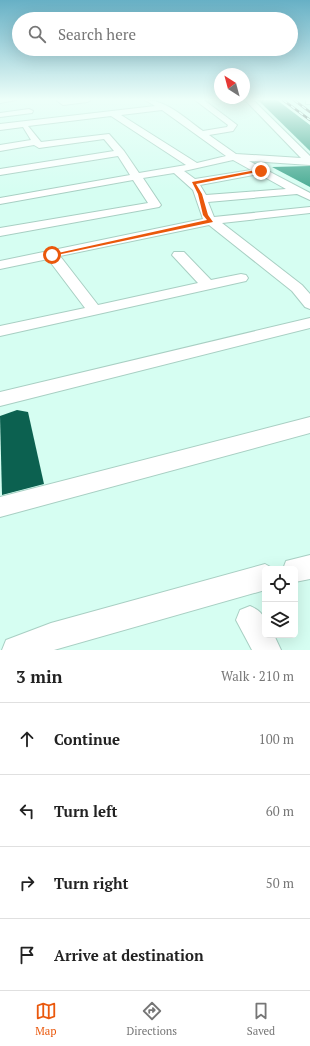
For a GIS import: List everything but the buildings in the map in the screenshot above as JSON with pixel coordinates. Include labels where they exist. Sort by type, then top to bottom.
[{"type":"street","points":[[139,130],[195,166]]},
{"type":"street","points":[[196,130],[234,156],[310,197]]},
{"type":"street","points":[[201,134],[222,130]]},
{"type":"street","points":[[279,130],[310,162]]},
{"type":"street","points":[[0,141],[32,135]]},
{"type":"street","points":[[0,148],[32,135]]},
{"type":"street","points":[[0,232],[155,205],[138,176],[106,136],[39,145],[32,135]]},
{"type":"street","points":[[0,172],[121,153]]},
{"type":"street","points":[[0,201],[195,166],[234,156],[310,162]]},
{"type":"street","points":[[176,169],[193,183],[202,199],[205,215],[297,288],[310,304]]},
{"type":"street","points":[[193,183],[261,171]]},
{"type":"street","points":[[202,199],[299,191]]},
{"type":"street","points":[[0,265],[211,221],[310,210]]},
{"type":"street","points":[[179,254],[209,286]]},
{"type":"street","points":[[52,255],[95,311]]},
{"type":"street","points":[[0,331],[242,278]]},
{"type":"street","points":[[0,398],[310,323]]},
{"type":"street","points":[[0,507],[310,425]]},
{"type":"street","points":[[298,569],[310,567]]},
{"type":"street","points":[[16,650],[53,644],[262,578]]},
{"type":"street","points":[[250,620],[267,650]]},
{"type":"shaded area","points":[[289,130],[310,130],[310,151]]},
{"type":"shaded area","points":[[310,166],[310,187],[272,167]]},
{"type":"route","points":[[52,255],[211,221],[205,215],[200,194],[193,183],[261,171]]}]
